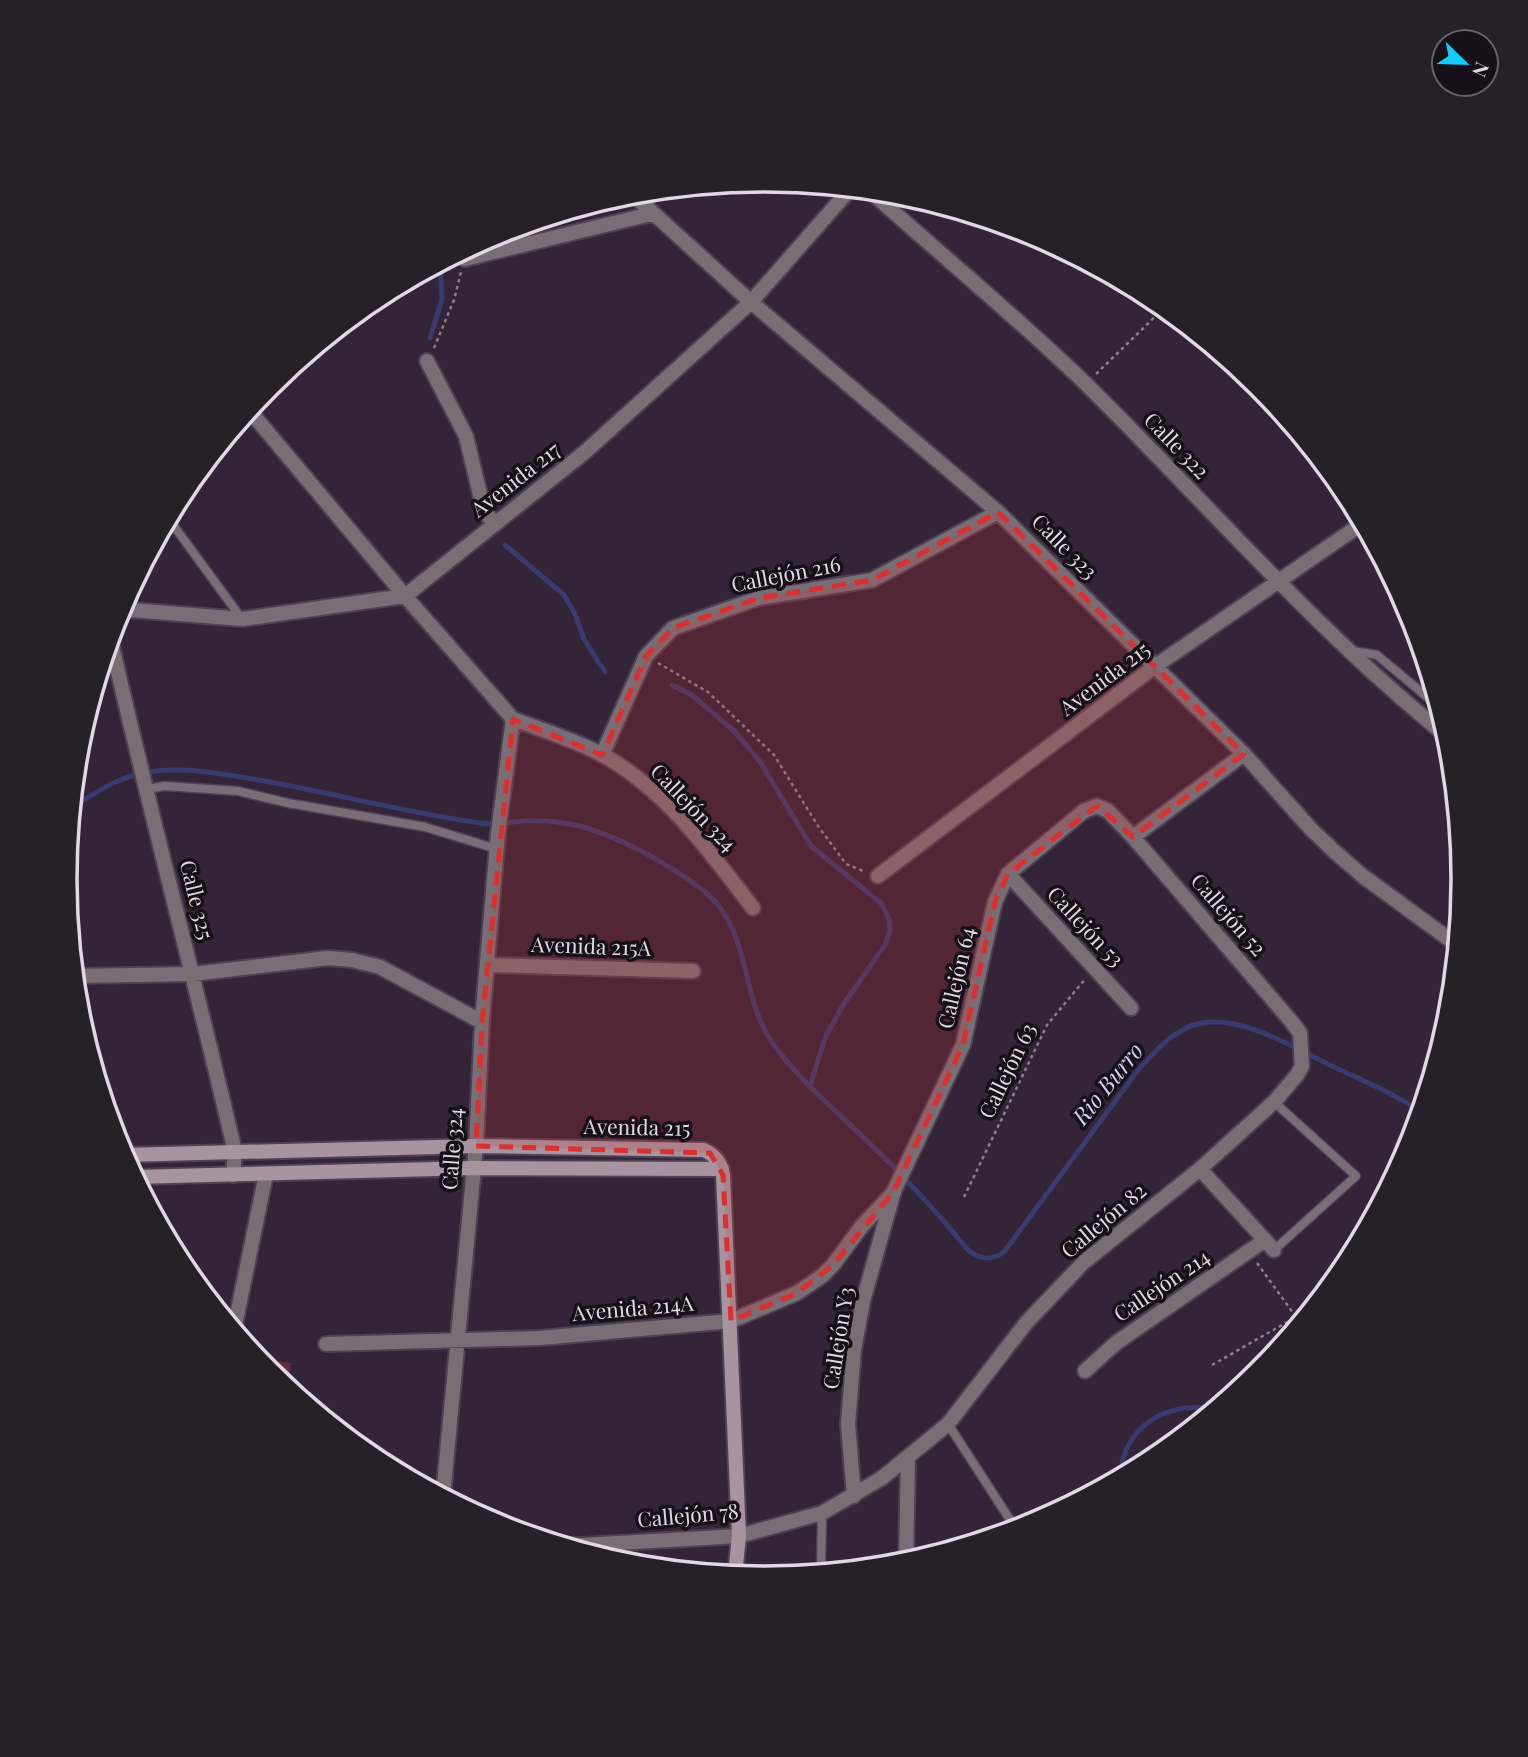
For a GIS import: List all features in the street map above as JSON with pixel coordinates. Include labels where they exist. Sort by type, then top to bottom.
[{"type":"street","name":"Avenida 217","points":[[405,596],[585,452],[751,302],[844,196]]},
{"type":"street","name":"Calle 322","points":[[883,202],[1086,384],[1279,581],[1351,651],[1433,724]]},
{"type":"street","name":"Calle 323","points":[[641,203],[751,302],[998,512],[1244,754],[1335,852],[1448,938]]},
{"type":"street","points":[[469,258],[651,214]]},
{"type":"street","points":[[427,361],[466,436],[484,511],[495,524]]},
{"type":"street","points":[[255,418],[513,719]]},
{"type":"street","name":"Callejón 216","points":[[602,755],[646,656],[673,628],[759,598],[872,580],[998,512]]},
{"type":"street","name":"Avenida 215","points":[[878,876],[1154,667],[1355,529]]},
{"type":"street","points":[[132,610],[242,619],[405,596]]},
{"type":"street","name":"Calle 325","points":[[114,655],[235,1152],[233,1175]]},
{"type":"street","name":"Callejón 324","points":[[513,719],[602,755],[646,784],[705,846],[753,908]]},
{"type":"street","name":"Calle 324","points":[[444,1486],[476,1146],[482,1023],[498,833],[513,719]]},
{"type":"street","points":[[1133,837],[1244,754]]},
{"type":"street","name":"Callejón 52","points":[[1097,806],[1108,811],[1133,837],[1292,1021],[1300,1033],[1301,1066]]},
{"type":"street","name":"Callejón 64","points":[[894,1191],[963,1045],[995,902],[1009,874],[1084,811],[1097,806]]},
{"type":"street","name":"Callejón 53","points":[[1009,874],[1131,1008]]},
{"type":"street","points":[[84,976],[193,974],[328,958],[352,960],[380,967],[482,1023]]},
{"type":"street","name":"Avenida 215A","points":[[488,965],[693,971]]},
{"type":"street","name":"Callejón 82","points":[[948,1424],[1050,1296],[1116,1235],[1200,1169],[1274,1101],[1297,1075],[1301,1066]]},
{"type":"street","name":"Avenida 215","points":[[135,1155],[476,1146],[704,1150],[715,1157],[722,1169]]},
{"type":"street","name":"Avenida 215","points":[[146,1177],[473,1168],[722,1169]]},
{"type":"street","points":[[722,1169],[739,1536],[736,1565]]},
{"type":"street","points":[[1200,1169],[1270,1245]]},
{"type":"street","points":[[236,1318],[266,1174]]},
{"type":"street","name":"Avenida 214A","points":[[326,1343],[540,1338],[731,1321],[797,1293],[822,1276],[894,1191]]},
{"type":"street","name":"Callejón Y3","points":[[854,1496],[848,1424],[854,1350],[863,1301],[894,1191]]},
{"type":"street","name":"Callejón 214","points":[[1085,1371],[1116,1343],[1249,1252],[1270,1245]]},
{"type":"street","name":"Callejón 78","points":[[596,1544],[739,1536],[822,1513],[854,1496],[908,1458],[948,1424]]},
{"type":"street","points":[[906,1550],[908,1458]]},
{"type":"lane","points":[[175,526],[242,619]]},
{"type":"lane","points":[[1351,651],[1377,655],[1427,697]]},
{"type":"lane","points":[[145,787],[176,786],[239,791],[288,803],[425,827],[497,849]]},
{"type":"lane","name":"Callejón 214","points":[[1270,1245],[1356,1176],[1274,1101]]},
{"type":"lane","points":[[948,1424],[1010,1520]]},
{"type":"lane","points":[[821,1563],[822,1513]]},
{"type":"path","points":[[427,361],[442,333],[465,260]]},
{"type":"path","points":[[1086,384],[1157,315]]},
{"type":"path","points":[[646,656],[708,692],[718,701],[774,755],[818,826],[846,864],[878,876]]},
{"type":"path","name":"Callejón 63","points":[[964,1197],[1048,1025],[1094,968]]},
{"type":"path","points":[[1249,1252],[1294,1315]]},
{"type":"path","points":[[1212,1365],[1289,1321]]},
{"type":"highlighted area","points":[[998,512],[1244,754],[1133,837],[1097,806],[1008,874],[995,902],[963,1045],[894,1191],[833,1265],[797,1293],[731,1321],[723,1175],[710,1153],[476,1146],[482,1022],[513,719],[602,755],[646,656],[673,628],[759,598],[872,580]]},
{"type":"shaded area","points":[[275,1361],[291,1363],[290,1375]]},
{"type":"waterway","points":[[430,338],[442,299],[441,273]]},
{"type":"waterway","points":[[505,545],[564,595],[575,614],[584,639],[605,672]]},
{"type":"waterway","points":[[672,685],[692,695],[734,731],[759,760],[811,846],[881,903],[889,919],[890,931],[885,945],[843,1005],[825,1038],[810,1086]]},
{"type":"waterway","points":[[82,801],[137,774],[163,770],[194,771],[270,782],[480,823],[566,823],[595,831],[628,845],[691,881],[719,906],[738,943],[762,1024],[781,1055],[814,1091],[903,1177],[968,1250],[981,1257],[995,1257],[1004,1252],[1138,1070],[1167,1041],[1192,1025],[1218,1022],[1252,1029],[1287,1043],[1412,1106]]},
{"type":"waterway","name":"Rio Burro","points":[[1122,1464],[1130,1443],[1151,1420],[1180,1409],[1202,1408]]}]
